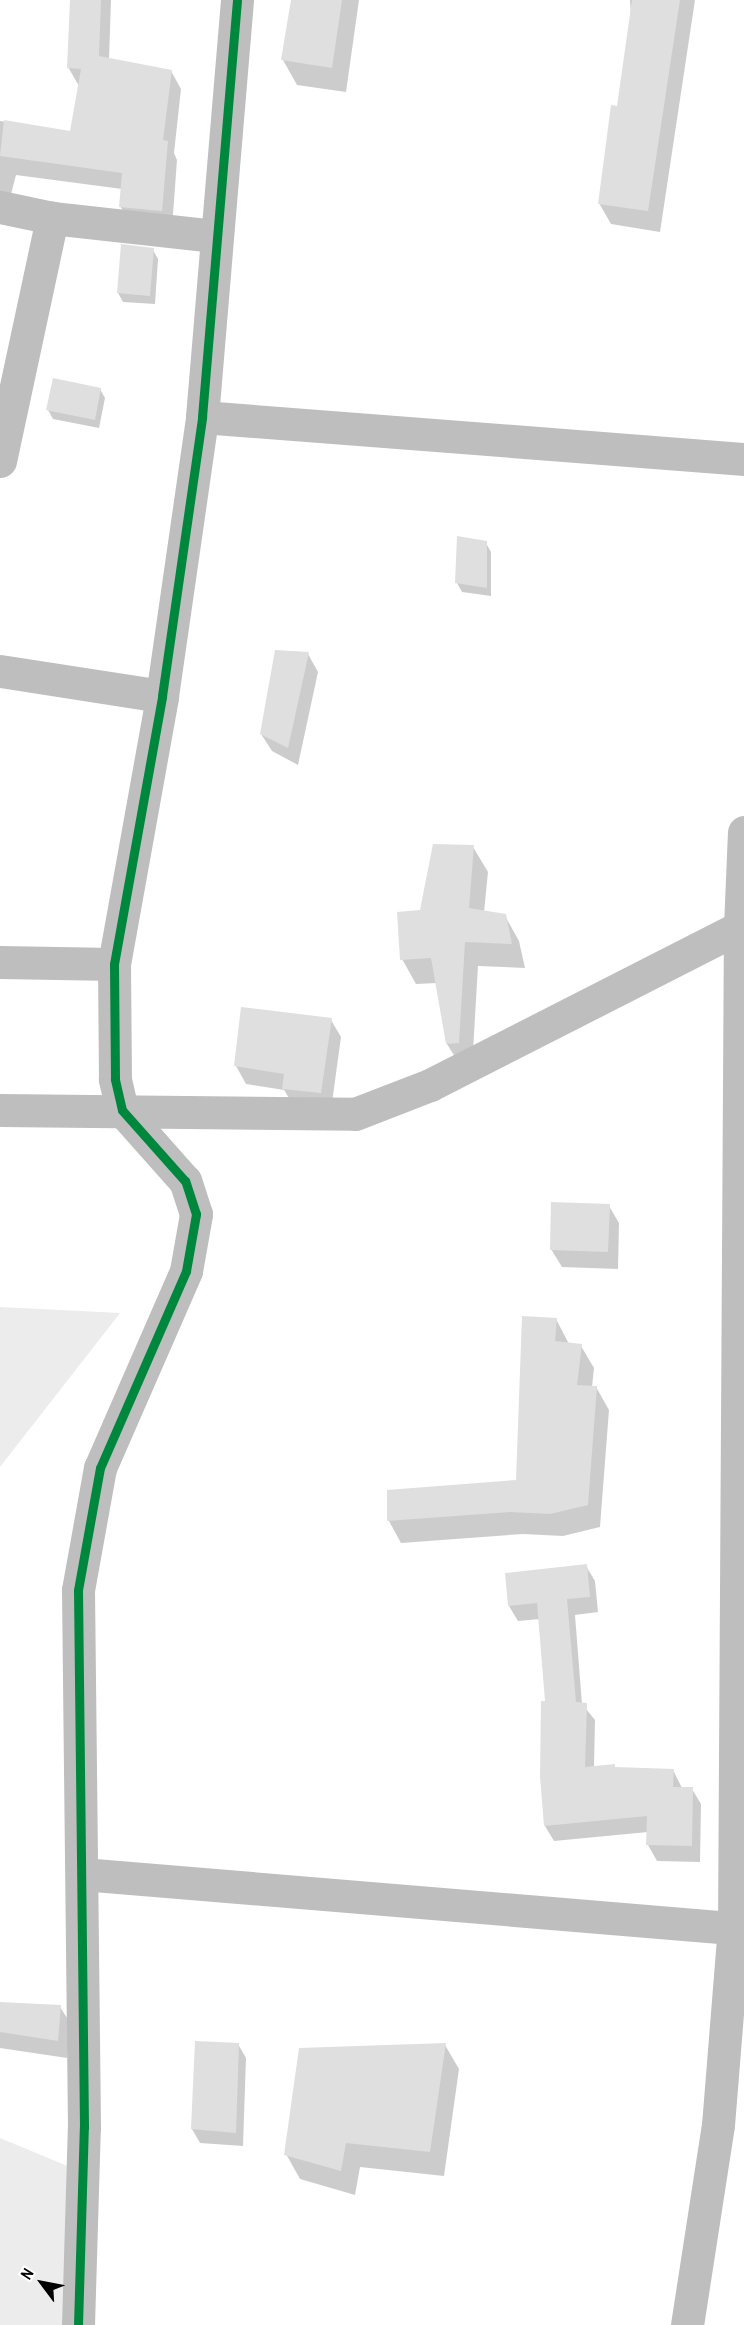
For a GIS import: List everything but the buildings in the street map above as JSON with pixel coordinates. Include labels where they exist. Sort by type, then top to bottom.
[{"type":"street","points":[[78,2325],[84,2127],[78,1590],[87,1520],[100,1468],[186,1271],[196,1214],[185,1181],[122,1110],[115,1079],[114,964],[162,696],[202,417],[215,236],[237,0]]},
{"type":"street","points":[[0,207],[52,218],[215,236]]},
{"type":"street","points":[[0,461],[52,218]]},
{"type":"street","points":[[202,417],[744,459]]},
{"type":"street","points":[[0,671],[162,696]]},
{"type":"street","points":[[687,2325],[718,2125],[739,1928],[740,927],[744,832]]},
{"type":"street","points":[[0,1110],[355,1114],[430,1085],[740,927]]},
{"type":"street","points":[[0,962],[114,964]]},
{"type":"street","points":[[82,1874],[739,1928]]},
{"type":"shaded area","points":[[0,1307],[120,1313],[0,1467]]},
{"type":"shaded area","points":[[0,2138],[82,2172],[71,2325],[0,2325]]},
{"type":"cycle path","points":[[78,2325],[84,2127],[78,1590],[100,1468],[186,1271],[196,1214],[185,1181],[122,1110],[115,1079],[114,964],[162,696],[202,417],[237,0]]}]
